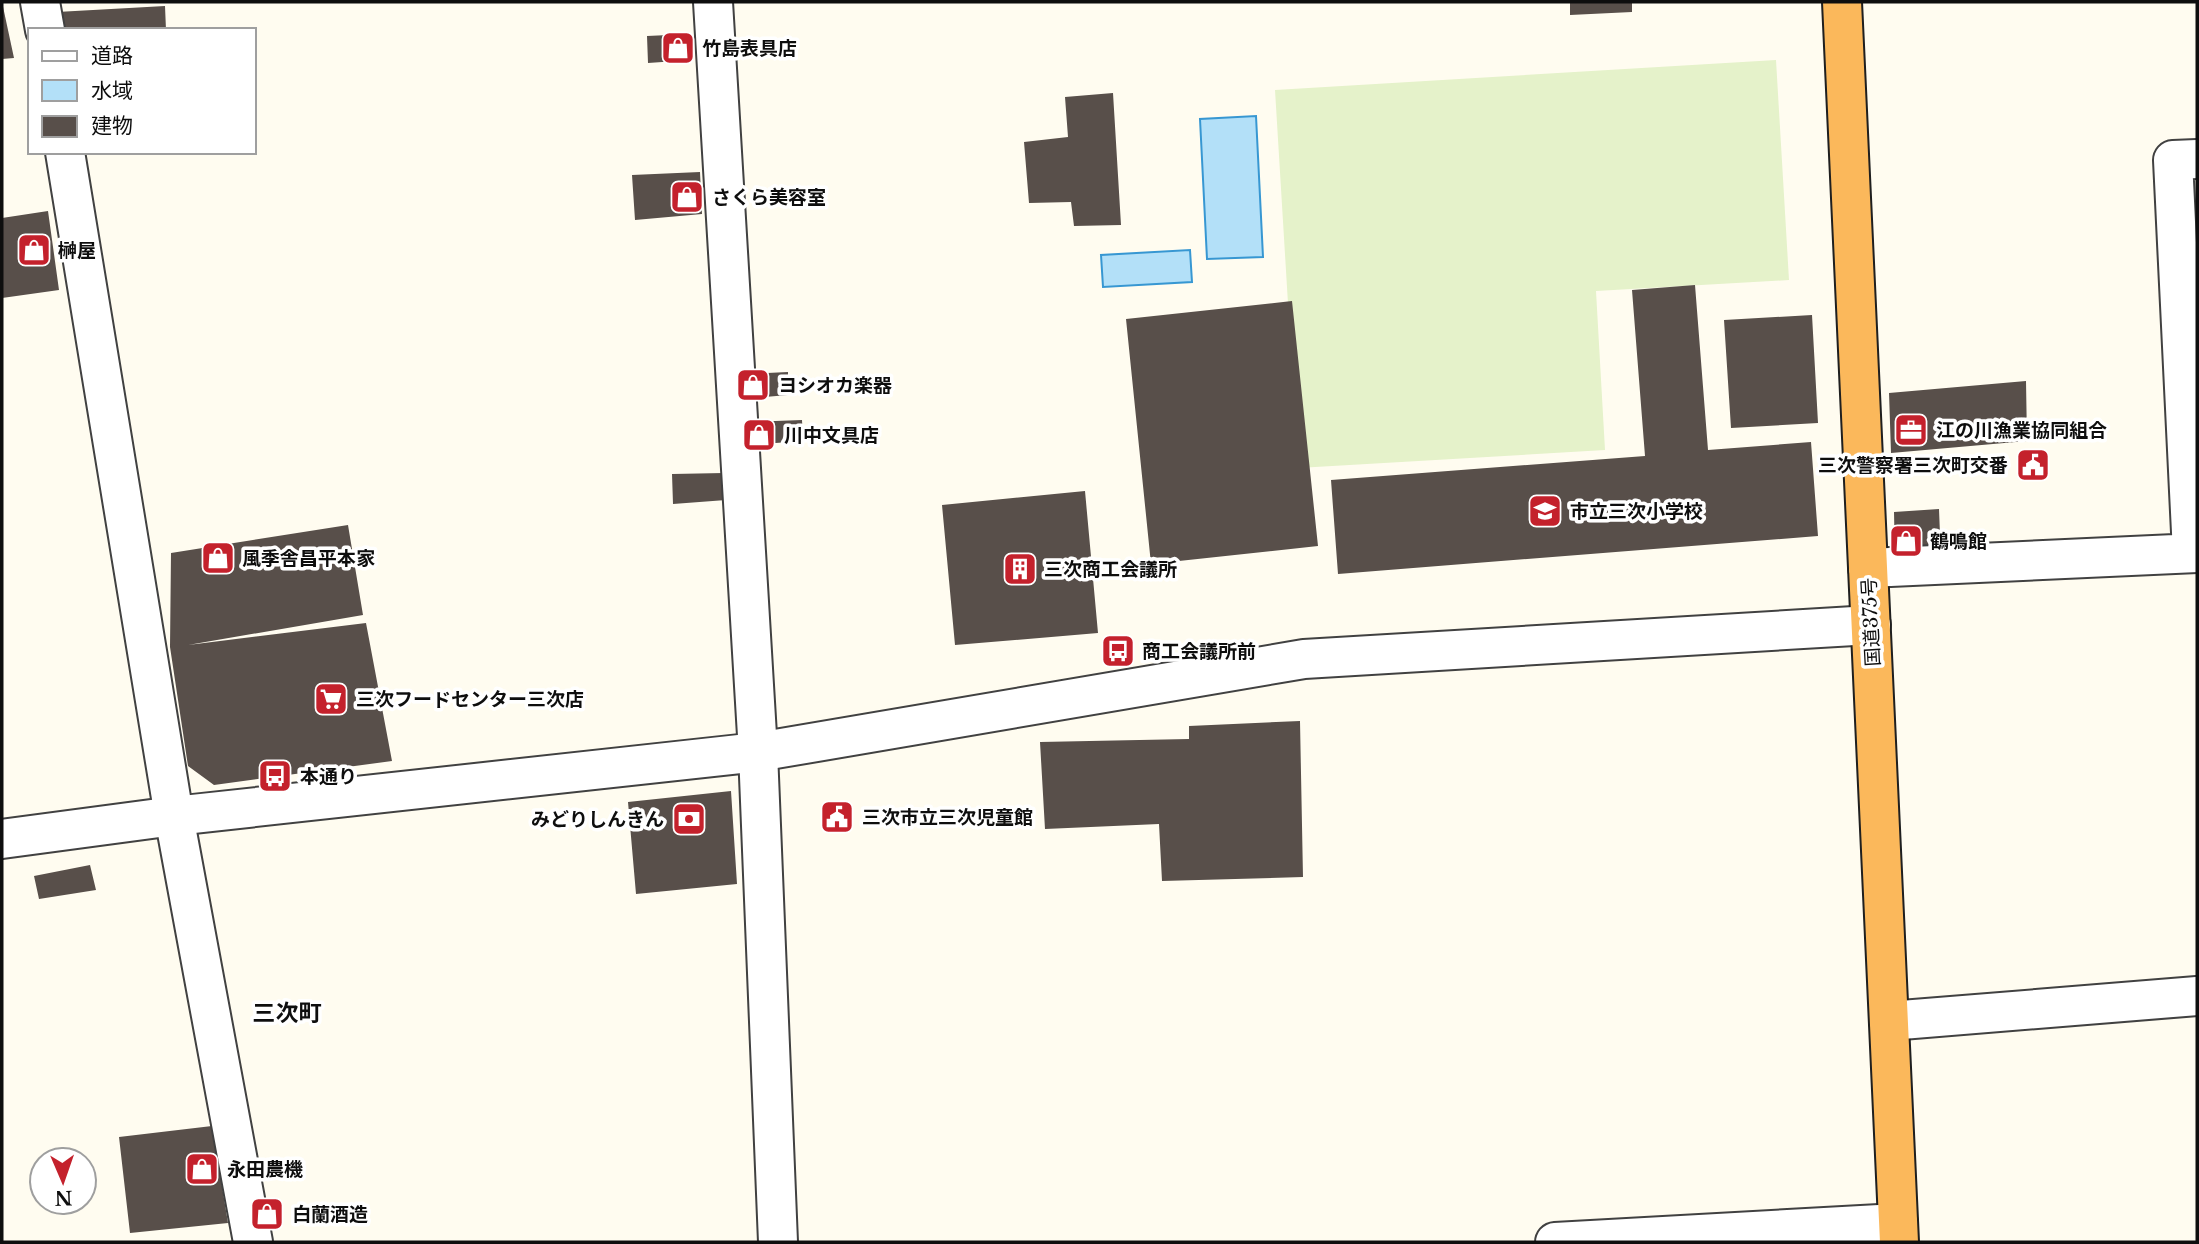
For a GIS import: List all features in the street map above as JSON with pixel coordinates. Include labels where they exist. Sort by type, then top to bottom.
[{"type":"highway","name":"国道375号","points":[[1842,2],[1898,1233]]},
{"type":"street","points":[[40,2],[45,28]]},
{"type":"street","points":[[713,2],[758,752],[778,1242]]},
{"type":"street","points":[[65,154],[174,816],[253,1242]]},
{"type":"street","points":[[1868,568],[2195,553],[2173,160],[2197,159]]},
{"type":"street","points":[[2,839],[174,816],[758,752],[1304,659],[1871,625]]},
{"type":"street","points":[[1889,1021],[2197,996]]},
{"type":"street","points":[[1555,1242],[1898,1233]]},
{"type":"green space","points":[[1776,60],[1789,280],[1596,291],[1605,450],[1298,468],[1275,90]]},
{"type":"water","points":[[1256,116],[1263,257],[1207,259],[1200,119]]},
{"type":"water","points":[[1190,250],[1192,282],[1103,287],[1101,255]]},
{"type":"building","points":[[2,2],[14,58],[2,59]]},
{"type":"building","points":[[1570,2],[1632,2],[1632,12],[1570,15]]},
{"type":"building","points":[[165,6],[166,28],[60,28],[57,12]]},
{"type":"building","points":[[690,34],[691,60],[648,63],[647,36]]},
{"type":"building","points":[[1113,93],[1121,225],[1074,226],[1071,202],[1029,203],[1024,142],[1068,137],[1065,97]]},
{"type":"building","points":[[700,172],[702,214],[635,220],[632,175]]},
{"type":"building","points":[[48,211],[59,290],[2,298],[2,218]]},
{"type":"building","points":[[1695,285],[1708,450],[1811,442],[1818,536],[1338,574],[1331,480],[1645,456],[1632,290]]},
{"type":"building","points":[[1292,301],[1318,546],[1151,564],[1126,319]]},
{"type":"building","points":[[1812,315],[1818,423],[1731,428],[1724,320]]},
{"type":"building","points":[[788,372],[788,395],[744,399],[742,374]]},
{"type":"building","points":[[2026,381],[2027,441],[1891,453],[1889,393]]},
{"type":"building","points":[[802,420],[803,441],[749,445],[747,422]]},
{"type":"building","points":[[724,473],[726,500],[673,504],[672,474]]},
{"type":"building","name":"三次商工会議所","points":[[1085,491],[1098,633],[955,645],[942,505]]},
{"type":"building","points":[[1939,509],[1941,560],[1895,561],[1894,512]]},
{"type":"building","points":[[348,525],[363,615],[188,645],[366,623],[392,761],[214,785],[188,766],[170,647],[171,553]]},
{"type":"building","points":[[1300,721],[1303,877],[1162,881],[1159,824],[1045,829],[1040,742],[1189,739],[1189,726]]},
{"type":"building","points":[[731,791],[737,884],[636,894],[628,802]]},
{"type":"building","points":[[90,865],[96,890],[39,899],[34,876]]},
{"type":"building","points":[[212,1126],[228,1223],[130,1233],[119,1137]]},
{"type":"place","name":"竹島表具店","points":[[678,48]]},
{"type":"place","name":"さくら美容室","points":[[687,197]]},
{"type":"place","name":"榊屋","points":[[34,250]]},
{"type":"place","name":"ヨシオカ楽器","points":[[753,385]]},
{"type":"place","name":"江の川漁業協同組合","points":[[1911,430]]},
{"type":"place","name":"川中文具店","points":[[759,435]]},
{"type":"place","name":"三次警察署三次町交番","points":[[2033,465]]},
{"type":"place","name":"市立三次小学校","points":[[1545,511]]},
{"type":"place","name":"鶴鳴館","points":[[1906,541]]},
{"type":"place","name":"風季舎昌平本家","points":[[218,558]]},
{"type":"place","name":"三次商工会議所","points":[[1020,569]]},
{"type":"place","name":"商工会議所前","points":[[1118,651]]},
{"type":"place","name":"三次フードセンター三次店","points":[[331,699]]},
{"type":"place","name":"本通り","points":[[275,776]]},
{"type":"place","name":"三次市立三次児童館","points":[[837,817]]},
{"type":"place","name":"みどりしんきん","points":[[689,819]]},
{"type":"place","name":"永田農機","points":[[202,1169]]},
{"type":"place","name":"白蘭酒造","points":[[267,1214]]},
{"type":"district","name":"三次町","points":[[287,1013]]}]
